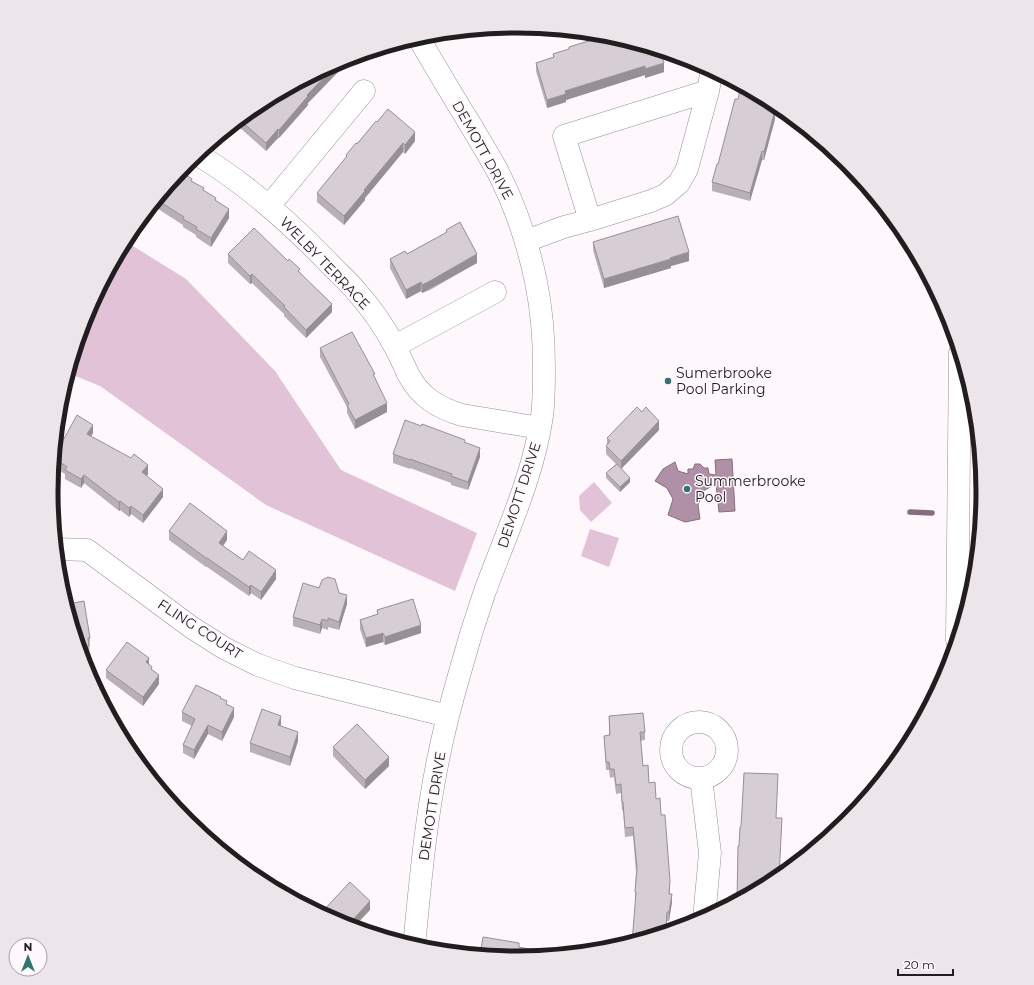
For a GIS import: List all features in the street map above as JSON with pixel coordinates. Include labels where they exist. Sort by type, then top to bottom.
[{"type":"main road","name":"DEMOTT DRIVE","points":[[415,940],[427,826],[437,766],[448,716],[473,626],[510,528],[534,453],[542,415],[544,382],[542,317],[537,284],[526,241],[514,207],[496,169],[422,43]]},
{"type":"main road","points":[[526,241],[564,227],[651,201],[666,195],[679,183],[688,169],[711,76]]},
{"type":"main road","points":[[270,206],[364,91]]},
{"type":"main road","points":[[590,220],[564,136],[708,91]]},
{"type":"main road","name":"WELBY TERRACE","points":[[203,158],[270,206],[357,292],[378,318],[395,346],[415,385],[426,397],[439,407],[450,412],[540,428]]},
{"type":"main road","points":[[395,346],[495,292]]},
{"type":"main road","points":[[957,623],[960,370]]},
{"type":"main road","name":"FLING COURT","points":[[61,549],[87,550],[191,627],[224,648],[258,665],[295,678],[448,716]]},
{"type":"main road","points":[[701,778],[710,853],[705,912]]},
{"type":"shaded area","points":[[130,244],[186,279],[275,371],[341,470],[477,533],[455,591],[266,505],[100,386],[73,375],[92,317],[105,289]]},
{"type":"shaded area","name":"Summerbrooke Pool","points":[[732,459],[735,511],[719,512],[716,484],[703,491],[698,505],[700,519],[685,522],[668,515],[673,499],[667,488],[655,481],[663,469],[675,462],[678,471],[688,474],[688,469],[693,469],[695,464],[700,464],[704,468],[708,468],[709,474],[716,475],[715,460]]},
{"type":"shaded area","points":[[594,482],[612,503],[591,522],[580,510],[579,496]]},
{"type":"shaded area","points":[[590,529],[619,538],[609,567],[581,556]]},
{"type":"building","points":[[593,40],[607,42],[662,56],[664,63],[645,69],[645,66],[565,91],[566,94],[547,100],[536,63],[554,57],[553,54],[569,49],[569,47]]},
{"type":"building","points":[[327,74],[307,95],[308,96],[279,130],[278,129],[266,143],[244,123],[287,95]]},
{"type":"building","points":[[740,91],[775,112],[764,152],[762,151],[750,193],[712,182],[735,99],[738,99]]},
{"type":"building","points":[[388,109],[415,132],[405,145],[403,143],[344,216],[317,193],[356,143],[357,144]]},
{"type":"building","points":[[186,175],[192,179],[191,181],[204,188],[203,190],[216,198],[215,200],[229,209],[211,238],[196,229],[197,227],[183,219],[184,217],[161,203]]},
{"type":"building","points":[[678,216],[689,252],[670,258],[671,259],[604,279],[593,242]]},
{"type":"building","points":[[460,222],[477,254],[430,281],[422,285],[421,282],[406,290],[390,259],[405,251],[407,254],[447,232],[446,230]]},
{"type":"building","points":[[254,228],[288,261],[289,259],[300,269],[298,271],[332,304],[306,330],[284,307],[285,306],[252,274],[250,276],[228,254]]},
{"type":"building","points":[[352,332],[375,374],[373,374],[387,403],[355,420],[347,405],[349,404],[320,348]]},
{"type":"building","points":[[637,407],[642,412],[646,407],[659,421],[621,461],[606,446],[610,441],[607,438]]},
{"type":"building","points":[[77,415],[93,425],[87,434],[131,458],[134,454],[148,465],[142,472],[163,489],[143,515],[131,506],[129,508],[120,501],[119,502],[84,475],[81,479],[65,470],[67,467],[58,461],[60,447]]},
{"type":"building","points":[[405,420],[421,426],[422,424],[465,440],[464,442],[480,448],[468,482],[451,476],[452,474],[393,454]]},
{"type":"building","points":[[617,464],[630,478],[620,487],[606,473]]},
{"type":"building","points":[[190,503],[227,531],[219,543],[243,560],[249,551],[276,570],[261,592],[251,585],[249,587],[169,531]]},
{"type":"building","points":[[328,577],[335,579],[339,593],[347,595],[339,622],[328,618],[328,621],[322,619],[320,625],[293,617],[303,583],[319,588],[322,580]]},
{"type":"building","points":[[413,599],[421,625],[385,637],[383,633],[366,638],[360,620],[378,614],[377,610]]},
{"type":"building","points":[[84,601],[90,638],[88,638],[89,646],[84,647],[71,603]]},
{"type":"building","points":[[127,642],[149,658],[146,662],[152,667],[151,669],[159,675],[143,697],[106,670]]},
{"type":"building","points":[[196,685],[221,697],[220,698],[227,701],[226,704],[234,708],[222,732],[208,725],[194,750],[183,745],[195,719],[182,712]]},
{"type":"building","points":[[262,709],[281,716],[278,725],[298,732],[290,757],[250,743]]},
{"type":"building","points":[[643,713],[645,732],[640,732],[643,766],[648,765],[649,783],[655,782],[656,799],[660,798],[661,815],[665,815],[670,881],[669,894],[672,894],[669,912],[667,912],[666,928],[632,937],[637,868],[633,827],[625,828],[621,784],[616,785],[614,769],[610,769],[609,762],[606,762],[604,736],[610,735],[609,716]]},
{"type":"building","points":[[357,724],[389,757],[365,780],[333,747]]},
{"type":"building","points":[[744,773],[778,774],[776,818],[782,818],[779,870],[737,896],[738,846],[741,827]]},
{"type":"building","points":[[350,882],[370,901],[352,921],[324,910]]},
{"type":"building","points":[[483,937],[519,943],[519,947],[540,951],[517,952],[481,950]]},
{"type":"waterway","points":[[910,512],[932,513]]},
{"type":"place","name":"Sumerbrooke Pool Parking","points":[[668,381]]},
{"type":"place","name":"Summerbrooke Pool","points":[[687,489]]}]
